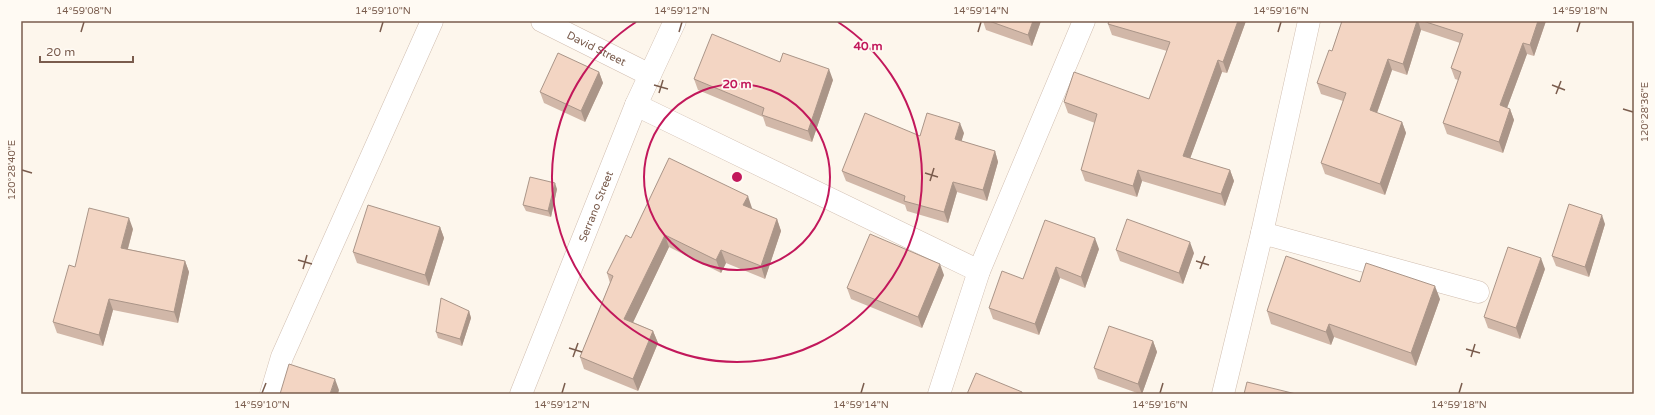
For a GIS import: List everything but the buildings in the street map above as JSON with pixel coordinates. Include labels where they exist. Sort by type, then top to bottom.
[{"type":"street","points":[[271,394],[282,357],[432,21]]},
{"type":"street","name":"David Street","points":[[542,21],[650,75]]},
{"type":"street","name":"Serrano Street","points":[[521,394],[636,105],[675,21]]},
{"type":"street","points":[[939,394],[979,270],[1084,21]]},
{"type":"street","points":[[1223,394],[1262,233],[1309,21]]},
{"type":"street","points":[[636,105],[979,270]]},
{"type":"street","points":[[1262,233],[1478,292]]}]
